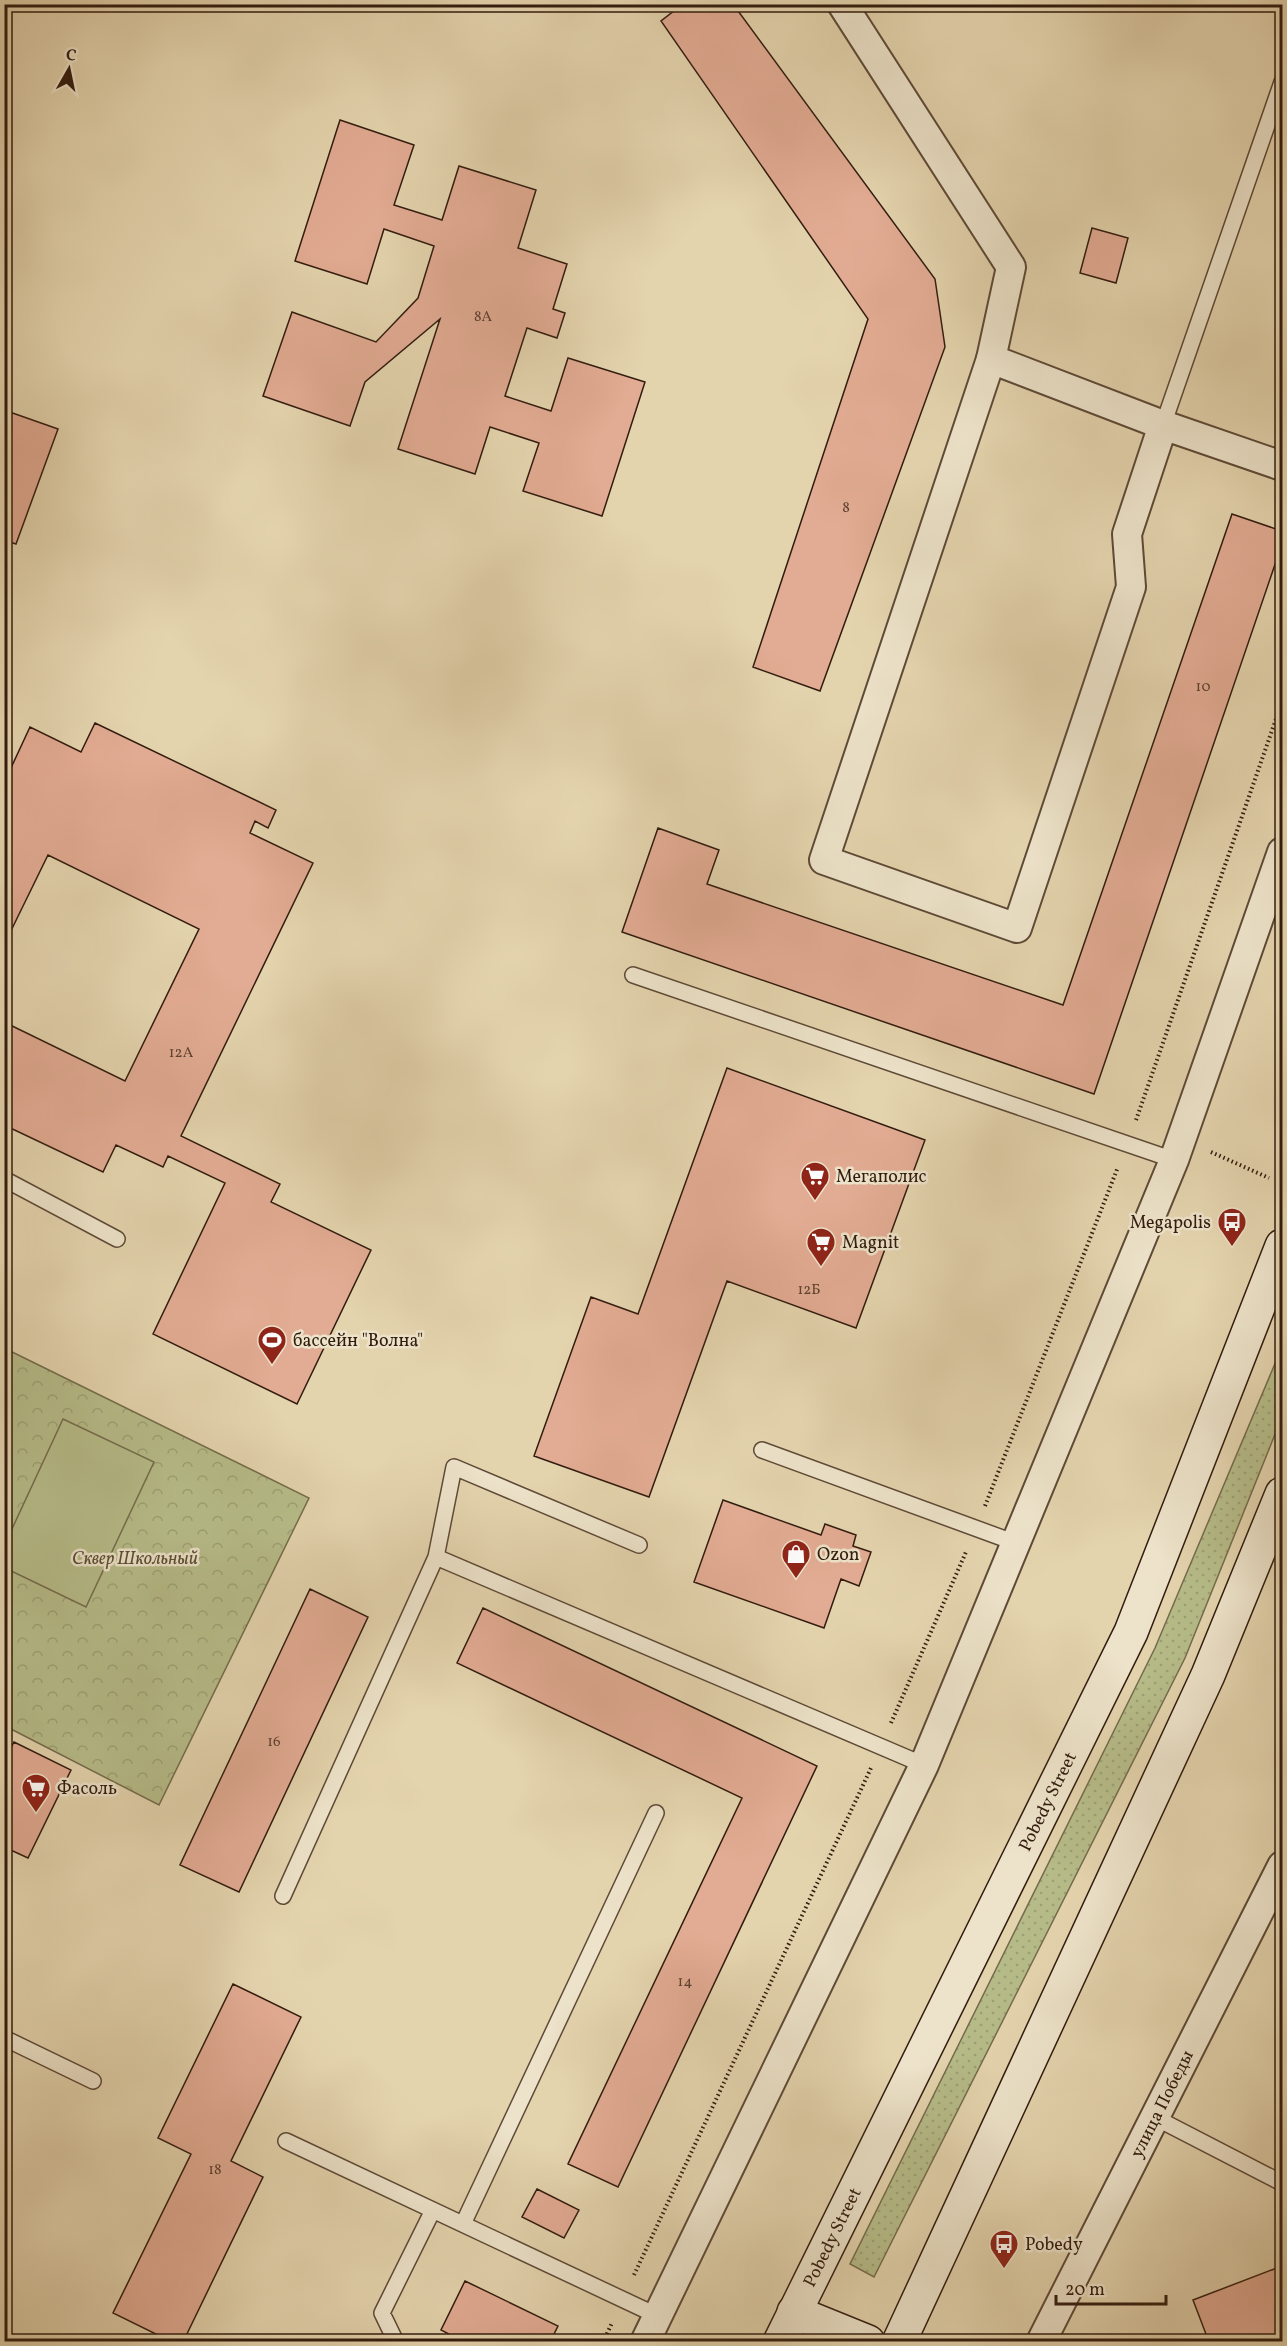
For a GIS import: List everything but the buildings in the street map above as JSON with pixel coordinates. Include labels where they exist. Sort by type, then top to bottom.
[{"type":"street","points":[[842,4],[1011,267],[991,359],[824,860],[1017,928],[1131,587],[1127,534],[1163,425]]},
{"type":"street","points":[[991,359],[1163,425],[1282,466]]},
{"type":"street","points":[[645,2342],[924,1764],[1174,1160],[1282,852]]},
{"type":"street","name":"Pobedy Street","points":[[780,2342],[1131,1632],[1282,1246]]},
{"type":"street","points":[[899,2342],[1208,1675],[1282,1494]]},
{"type":"street","name":"улица Победы","points":[[1041,2342],[1282,1866]]},
{"type":"street","points":[[794,2312],[868,2342]]},
{"type":"lane","points":[[1163,425],[1282,82]]},
{"type":"lane","points":[[633,975],[1174,1160]]},
{"type":"lane","points":[[4,1179],[117,1239]]},
{"type":"lane","points":[[762,1450],[1016,1543]]},
{"type":"lane","points":[[283,1896],[436,1557],[454,1467],[639,1545]]},
{"type":"lane","points":[[436,1557],[924,1764]]},
{"type":"lane","points":[[463,2224],[656,1813]]},
{"type":"lane","points":[[4,2038],[93,2081]]},
{"type":"lane","points":[[1156,2118],[1282,2183]]},
{"type":"lane","points":[[286,2141],[658,2316]]},
{"type":"lane","points":[[396,2342],[382,2313],[433,2210]]},
{"type":"lane","points":[[4,2339],[10,2342]]},
{"type":"path","points":[[1211,1152],[1269,1178]]},
{"type":"green space","points":[[1282,1347],[1282,1417],[1185,1658],[874,2277],[850,2264],[1155,1648]]},
{"type":"green space","name":"Сквер Школьный","points":[[4,1348],[309,1498],[159,1805],[5,1726]]},
{"type":"green space","points":[[63,1419],[154,1462],[86,1607],[5,1568],[5,1544]]},
{"type":"place","name":"Мегаполис","points":[[815,1202]]},
{"type":"place","name":"Megapolis","points":[[1232,1248]]},
{"type":"place","name":"Magnit","points":[[821,1268]]},
{"type":"place","name":"бассейн \"Волна\"","points":[[272,1366]]},
{"type":"place","name":"Ozon","points":[[796,1580]]},
{"type":"place","name":"Фасоль","points":[[36,1814]]},
{"type":"place","name":"Pobedy","points":[[1004,2270]]}]
